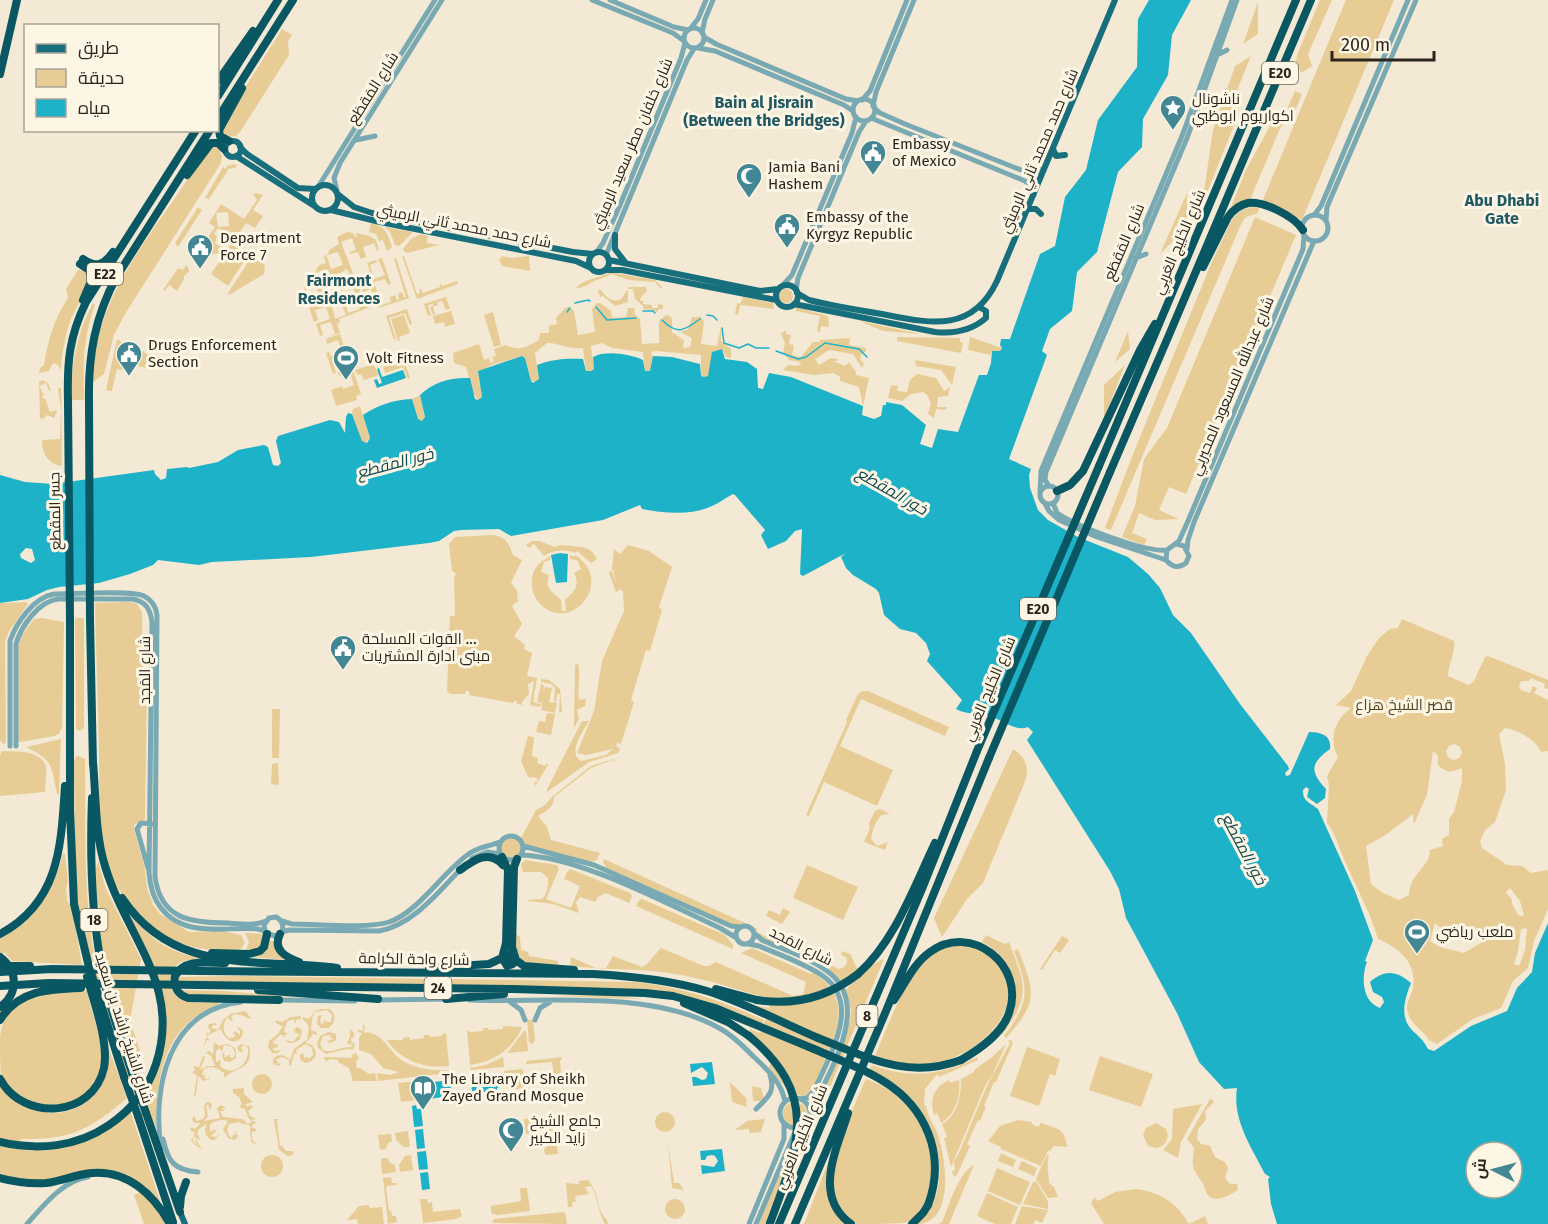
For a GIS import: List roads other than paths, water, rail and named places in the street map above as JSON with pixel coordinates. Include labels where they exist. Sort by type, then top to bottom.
[{"type":"highway","points":[[0,74],[17,0]]},
{"type":"highway","points":[[13,19],[22,0]]},
{"type":"highway","points":[[219,80],[276,0]]},
{"type":"highway","points":[[219,94],[276,0]]},
{"type":"highway","name":"شارع الخَلِيج العَربِي","points":[[773,1224],[955,808],[1296,0]]},
{"type":"highway","name":"شارع الخَلِيج العَربِي","points":[[795,1224],[886,1011],[989,758],[1311,0]]},
{"type":"highway","points":[[219,116],[292,1]]},
{"type":"highway","points":[[230,141],[220,136],[219,130],[257,56]]},
{"type":"highway","points":[[178,160],[190,132]]},
{"type":"highway","name":"E22","points":[[70,344],[87,302],[195,132]]},
{"type":"highway","name":"E22","points":[[90,620],[88,401],[91,348],[101,311],[117,276],[209,132]]},
{"type":"highway","points":[[147,230],[209,144],[218,143],[224,149]]},
{"type":"highway","points":[[1187,291],[1196,280],[1224,224],[1239,207],[1259,204],[1290,216],[1304,233]]},
{"type":"highway","points":[[70,344],[69,334],[73,322],[92,279],[89,270],[81,261],[95,265],[106,261],[134,221],[143,214]]},
{"type":"highway","points":[[1053,489],[1070,485],[1083,471],[1140,350],[1154,325],[1164,313]]},
{"type":"highway","name":"جسر المقطع","points":[[70,344],[67,367],[70,620]]},
{"type":"highway","name":"شارع الشيخ راشد بن سعيد","points":[[70,620],[69,731],[74,904],[83,943],[128,1075],[180,1212]]},
{"type":"highway","name":"شارع الشيخ راشد بن سعيد","points":[[90,620],[93,762],[91,845],[94,920],[108,994],[128,1075]]},
{"type":"highway","points":[[0,934],[14,926],[41,897],[55,871],[61,838],[69,731]]},
{"type":"highway","points":[[0,1142],[51,1147],[72,1143],[95,1134],[126,1111],[142,1093],[155,1067],[163,1036],[161,998],[148,962],[106,870],[100,847],[93,762]]},
{"type":"highway","points":[[641,977],[694,984],[757,1000],[784,1002],[810,998],[835,989],[858,974],[884,944],[955,808]]},
{"type":"highway","points":[[501,856],[508,866],[509,945],[516,960],[524,966],[593,974]]},
{"type":"highway","points":[[460,870],[482,857],[494,857],[505,869],[507,884]]},
{"type":"highway","points":[[395,971],[493,963],[503,956],[509,945],[514,867],[519,857]]},
{"type":"highway","points":[[111,881],[127,906],[145,926],[165,940],[204,956],[254,963]]},
{"type":"highway","points":[[182,948],[212,953],[252,953],[260,951],[264,946],[266,933]]},
{"type":"highway","points":[[281,933],[277,946],[284,954],[298,962],[316,966]]},
{"type":"highway","name":"شارع واحة الكرامة","points":[[0,972],[52,969],[395,971],[593,974],[641,977],[688,986],[722,996],[874,1060],[906,1068],[934,1067],[961,1060],[991,1038],[1000,1029],[1011,1007],[1011,986],[1006,969],[995,956],[975,943],[960,942],[936,948],[919,961],[886,1011]]},
{"type":"highway","points":[[0,1079],[13,1096],[39,1109],[51,1110],[74,1105],[96,1087],[101,1078],[105,1057],[83,960],[83,943]]},
{"type":"highway","points":[[0,957],[11,969],[14,983],[11,995],[0,1007]]},
{"type":"highway","points":[[279,1000],[188,998],[181,995],[176,988],[175,976],[187,964],[254,963],[359,971]]},
{"type":"highway","points":[[0,966],[139,970]]},
{"type":"highway","name":"شارع واحة الكرامة","points":[[0,986],[49,983],[611,991],[694,1001],[873,1074],[892,1085],[910,1101],[919,1112],[925,1125],[934,1153],[935,1175],[928,1205],[912,1224]]},
{"type":"highway","points":[[0,1020],[21,998],[42,991],[166,985]]},
{"type":"highway","points":[[215,986],[378,999]]},
{"type":"highway","points":[[446,999],[544,991]]},
{"type":"highway","points":[[660,996],[708,1012],[728,1022],[761,1046],[782,1069],[790,1086],[797,1114],[797,1134],[793,1158],[773,1224]]},
{"type":"highway","points":[[851,1224],[839,1213],[833,1202],[829,1179],[832,1160],[855,1085]]},
{"type":"highway","name":"شارع الشيخ راشد بن سعيد","points":[[142,1114],[146,1138],[172,1224]]},
{"type":"highway","points":[[146,1138],[154,1151],[165,1184],[171,1188]]},
{"type":"highway","points":[[0,1178],[27,1183],[47,1183],[95,1173],[123,1179],[137,1185],[152,1196],[172,1224]]},
{"type":"highway","points":[[180,1212],[181,1196],[186,1182]]},
{"type":"highway","points":[[800,1224],[809,1192]]},
{"type":"main road","name":"شارع حمد محمد ثاني الرميثي","points":[[797,292],[809,300],[924,322],[953,321],[979,308],[994,289],[1115,0]]},
{"type":"main road","points":[[236,141],[248,154],[298,188],[309,190],[317,188],[330,186],[338,193],[339,202],[332,210],[316,207],[236,156],[229,156],[224,149],[225,144],[236,141]]},
{"type":"main road","points":[[236,156],[240,153],[240,147]]},
{"type":"main road","points":[[1053,149],[1056,156],[1065,155]]},
{"type":"main road","points":[[316,207],[312,196],[317,188]]},
{"type":"main road","name":"شارع حمد محمد ثاني الرميثي","points":[[338,193],[354,207],[372,213],[552,249],[594,254]]},
{"type":"main road","points":[[1028,209],[1036,209],[1041,214]]},
{"type":"main road","name":"شارع حمد محمد ثاني الرميثي","points":[[332,210],[380,222],[576,261],[591,268]]},
{"type":"main road","points":[[615,235],[615,249],[628,264]]},
{"type":"main road","points":[[601,252],[608,257],[628,264],[760,291],[790,286],[797,292],[797,299],[794,304],[784,306],[776,300],[622,270],[598,272],[591,268],[589,259],[594,254],[601,252]]},
{"type":"main road","points":[[606,270],[609,265],[608,257]]},
{"type":"main road","points":[[776,300],[780,287]]},
{"type":"main road","name":"شارع حمد محمد ثاني الرميثي","points":[[794,304],[952,333],[972,327],[986,318],[987,311],[979,308]]},
{"type":"main road","name":"شارع الشيخ راشد بن سعيد","points":[[180,1212],[184,1224]]},
{"type":"street","name":"شارع المَقطَع","points":[[317,188],[429,9],[442,0]]},
{"type":"street","points":[[592,0],[673,33],[688,47],[715,51],[844,105],[854,114],[1025,181],[1030,185],[1034,195]]},
{"type":"street","points":[[610,0],[674,27],[698,29],[716,44],[788,71],[846,99],[869,101],[880,113],[1026,172],[1035,173],[1045,168]]},
{"type":"street","points":[[684,42],[684,35],[698,19],[706,0]]},
{"type":"street","points":[[696,49],[703,44],[704,24],[713,0]]},
{"type":"street","points":[[797,292],[798,278],[859,132],[874,107],[876,92],[907,9],[907,0]]},
{"type":"street","points":[[780,287],[792,275],[852,133],[854,106],[870,91],[907,9],[914,0]]},
{"type":"street","name":"شارع المَقطَع","points":[[1041,493],[1041,471],[1098,350],[1216,55],[1232,0]]},
{"type":"street","name":"شارع المَقطَع","points":[[1053,489],[1045,480],[1046,472],[1134,258],[1181,152],[1237,0]]},
{"type":"street","points":[[1408,0],[1321,207],[1305,220],[1304,233],[1314,241],[1323,239],[1326,235],[1328,207],[1416,0]]},
{"type":"street","name":"شارع المَقطَع","points":[[338,193],[334,185],[335,172],[420,36],[437,2]]},
{"type":"street","points":[[420,36],[423,26],[433,11],[429,9]]},
{"type":"street","name":"شارع خلفان مطر سعيد الرميثي","points":[[594,254],[603,243],[620,205],[681,58],[684,42]]},
{"type":"street","name":"شارع خلفان مطر سعيد الرميثي","points":[[608,257],[687,60],[696,49]]},
{"type":"street","points":[[1216,55],[1227,50]]},
{"type":"street","points":[[354,141],[375,136]]},
{"type":"street","points":[[1181,152],[1185,162]]},
{"type":"street","points":[[1314,215],[1326,221]]},
{"type":"street","name":"شارع عبدالله المسعود المحيربي","points":[[1176,544],[1188,521],[1304,246],[1304,233]]},
{"type":"street","name":"شارع عبدالله المسعود المحيربي","points":[[1187,549],[1194,522],[1314,241]]},
{"type":"street","points":[[1134,258],[1146,254]]},
{"type":"street","points":[[1098,350],[1102,358]]},
{"type":"street","points":[[1044,488],[1053,489],[1057,496],[1053,503],[1057,513],[1150,550],[1167,550],[1176,544],[1187,549],[1188,560],[1182,566],[1173,566],[1167,560],[1107,540],[1059,520],[1049,512],[1041,498],[1044,488]]},
{"type":"street","points":[[1044,502],[1053,503]]},
{"type":"street","points":[[1167,550],[1167,560]]},
{"type":"street","name":"شارع المَجد","points":[[13,746],[16,644],[20,633],[40,607],[51,600],[58,599],[141,601],[149,609],[152,623],[153,824],[156,884],[161,898],[170,910],[196,923],[256,924],[266,921]]},
{"type":"street","points":[[149,873],[136,829],[141,823],[153,824]]},
{"type":"street","name":"شارع المَجد","points":[[153,824],[149,873],[151,886],[159,906],[171,918],[182,925],[201,929],[256,929],[266,933]]},
{"type":"street","points":[[519,857],[523,846],[520,840],[514,837],[506,837],[500,842],[482,847],[468,855],[405,914],[391,922],[374,925],[292,924],[274,917],[266,921],[266,933],[272,936],[289,930],[379,931],[393,928],[410,918],[472,858],[481,853],[490,852],[509,861],[519,857],[561,862],[588,870],[710,923],[735,937],[739,943],[748,944],[754,938],[754,933],[748,926],[731,926],[594,865],[523,846]]},
{"type":"street","points":[[500,842],[501,856]]},
{"type":"street","points":[[281,921],[283,926],[281,933]]},
{"type":"street","points":[[735,937],[740,927]]},
{"type":"street","name":"شارع المَجد","points":[[754,933],[762,940],[827,971],[839,982],[846,997],[847,1029],[810,1115]]},
{"type":"street","name":"شارع المَجد","points":[[748,944],[759,946],[818,973],[831,983],[839,997],[842,1013],[838,1033],[814,1091],[809,1096],[799,1099]]},
{"type":"street","points":[[164,1167],[159,1138],[162,1082],[178,1040],[190,1025],[205,1014],[223,1006],[242,1002],[378,999],[552,1001],[627,1003],[679,1012],[719,1028],[738,1041],[762,1064],[782,1089],[785,1102]]},
{"type":"street","points":[[508,1001],[520,1008],[525,1020]]},
{"type":"street","points":[[535,1020],[540,1008],[552,1001]]},
{"type":"street","points":[[756,1109],[766,1100],[772,1090],[771,1077],[762,1064]]},
{"type":"street","points":[[749,1224],[784,1139],[784,1123],[780,1113],[785,1102],[792,1098],[799,1099],[807,1105],[810,1115],[805,1124],[791,1127],[784,1123]]},
{"type":"street","points":[[159,1110],[163,1141],[170,1160],[180,1169],[198,1172]]},
{"type":"street","points":[[756,1224],[792,1137],[799,1127]]},
{"type":"street","points":[[27,1224],[52,1198],[72,1182],[91,1177],[123,1179]]},
{"type":"water","name":"خور المقطع","points":[[1149,0],[1191,0],[1172,35],[1168,75],[1143,119],[1142,147],[1118,172],[1097,252],[1077,272],[1072,311],[1050,329],[1042,351],[1047,355],[1009,459],[1031,469],[1030,488],[1038,510],[1048,520],[1078,537],[1128,557],[1148,574],[1160,588],[1173,615],[1191,633],[1240,704],[1288,766],[1286,776],[1290,775],[1309,732],[1327,737],[1330,749],[1319,759],[1314,768],[1317,777],[1326,789],[1325,798],[1317,804],[1307,797],[1309,789],[1306,787],[1303,794],[1318,809],[1355,891],[1373,940],[1365,961],[1367,962],[1364,988],[1366,995],[1374,1005],[1380,1008],[1384,1002],[1382,997],[1373,992],[1370,982],[1386,973],[1396,974],[1406,979],[1411,983],[1404,1013],[1408,1025],[1428,1049],[1434,1051],[1471,1026],[1507,1011],[1517,988],[1532,972],[1535,953],[1548,923],[1548,1224],[1277,1224],[1271,1204],[1268,1179],[1270,1177],[1265,1174],[1240,1122],[1236,1100],[1237,1088],[1224,1089],[1199,1062],[1177,1013],[1126,918],[1119,889],[1110,871],[1027,740],[1033,732],[1028,727],[1018,728],[990,716],[956,709],[962,700],[927,661],[930,654],[926,643],[916,633],[900,629],[884,615],[876,589],[846,568],[841,557],[846,553],[803,576],[800,574],[802,529],[795,531],[786,541],[768,549],[761,535],[765,530],[733,494],[712,506],[695,511],[659,512],[642,509],[640,505],[603,520],[511,536],[499,529],[461,530],[454,531],[439,541],[429,543],[311,557],[212,562],[199,565],[158,560],[153,565],[130,574],[99,583],[59,587],[28,599],[0,603],[0,475],[25,482],[53,484],[154,470],[161,480],[166,478],[167,469],[189,468],[218,462],[238,450],[264,445],[268,447],[273,465],[278,466],[281,463],[276,441],[278,436],[330,420],[339,422],[345,433],[348,413],[352,414],[362,441],[367,443],[370,438],[363,415],[369,411],[392,402],[412,399],[418,419],[422,421],[425,417],[420,395],[431,387],[456,378],[470,378],[475,399],[478,400],[482,397],[478,371],[522,356],[525,358],[533,383],[539,379],[537,365],[560,359],[583,359],[586,371],[591,371],[594,369],[593,357],[611,353],[643,360],[645,371],[650,371],[653,356],[672,357],[700,364],[701,376],[704,377],[708,376],[712,352],[722,349],[725,359],[747,362],[757,369],[758,388],[763,389],[769,373],[791,377],[863,406],[862,415],[874,419],[881,416],[883,405],[886,405],[886,402],[902,405],[926,425],[920,444],[932,448],[938,429],[958,432],[979,375],[987,375],[992,351],[1000,351],[1001,339],[1010,339],[1040,254],[1055,246],[1065,197],[1086,170],[1098,120],[1137,67],[1138,19]],"holes":[[[26,548],[32,549],[35,560],[31,563],[21,558],[20,554]]]},
{"type":"water","points":[[379,368],[382,377],[403,370],[406,378],[377,388],[374,380],[377,379],[379,384],[382,383],[377,369]]},
{"type":"water","points":[[568,554],[567,582],[556,583],[551,555]]},
{"type":"water","points":[[712,1062],[715,1084],[693,1086],[692,1077],[706,1079],[708,1073],[702,1067],[691,1073],[690,1064]]},
{"type":"water","points":[[498,1075],[497,1091],[475,1093],[472,1091],[471,1077]]},
{"type":"water","points":[[451,1080],[451,1096],[428,1099],[425,1096],[424,1083]]},
{"type":"water","points":[[416,1105],[417,1109],[421,1109],[423,1126],[414,1127],[412,1106]]},
{"type":"water","points":[[423,1129],[425,1148],[417,1149],[415,1130]]},
{"type":"water","points":[[722,1149],[725,1171],[702,1174],[701,1165],[714,1167],[718,1161],[712,1155],[701,1160],[700,1151]]},
{"type":"water","points":[[426,1151],[428,1169],[419,1170],[417,1152]]},
{"type":"water","points":[[428,1172],[430,1189],[422,1190],[420,1173]]},
{"type":"waterway","points":[[575,303],[590,301]]},
{"type":"waterway","points":[[596,307],[607,320],[636,318]]},
{"type":"waterway","points":[[567,312],[570,308]]},
{"type":"waterway","points":[[643,311],[655,313]]},
{"type":"waterway","points":[[707,315],[717,320]]},
{"type":"waterway","points":[[662,320],[672,328],[681,330],[700,319]]},
{"type":"waterway","points":[[722,328],[724,343],[739,348],[748,344],[756,348],[769,348]]},
{"type":"waterway","points":[[776,351],[798,359],[806,357],[825,343],[859,349],[867,357]]},
{"type":"place","name":"ناشونال اكواريوم ابوظبي","points":[[1173,131]]},
{"type":"place","name":"Embassy of Mexico","points":[[873,176]]},
{"type":"place","name":"Jamia Bani Hashem","points":[[749,199]]},
{"type":"place","name":"Embassy of the Kyrgyz Republic","points":[[787,249]]},
{"type":"place","name":"Department Force 7","points":[[200,270]]},
{"type":"place","name":"Drugs Enforcement Section","points":[[129,377]]},
{"type":"place","name":"Volt Fitness","points":[[346,381]]},
{"type":"place","name":"القوات المسلحة ... مبنى ادارة المشتريات","points":[[343,671]]},
{"type":"place","name":"ملعب رياضي","points":[[1417,955]]},
{"type":"place","name":"The Library of Sheikh Zayed Grand Mosque","points":[[423,1111]]},
{"type":"place","name":"جامع الشيخ زايد الكبير","points":[[511,1153]]},
{"type":"district","name":"Bain al Jisrain (Between the Bridges)","points":[[764,111]]},
{"type":"district","name":"Abu Dhabi Gate","points":[[1502,209]]},
{"type":"district","name":"Fairmont Residences","points":[[339,289]]},
{"type":"park label","name":"قصر الشيخ هزاع","points":[[1404,705]]}]
